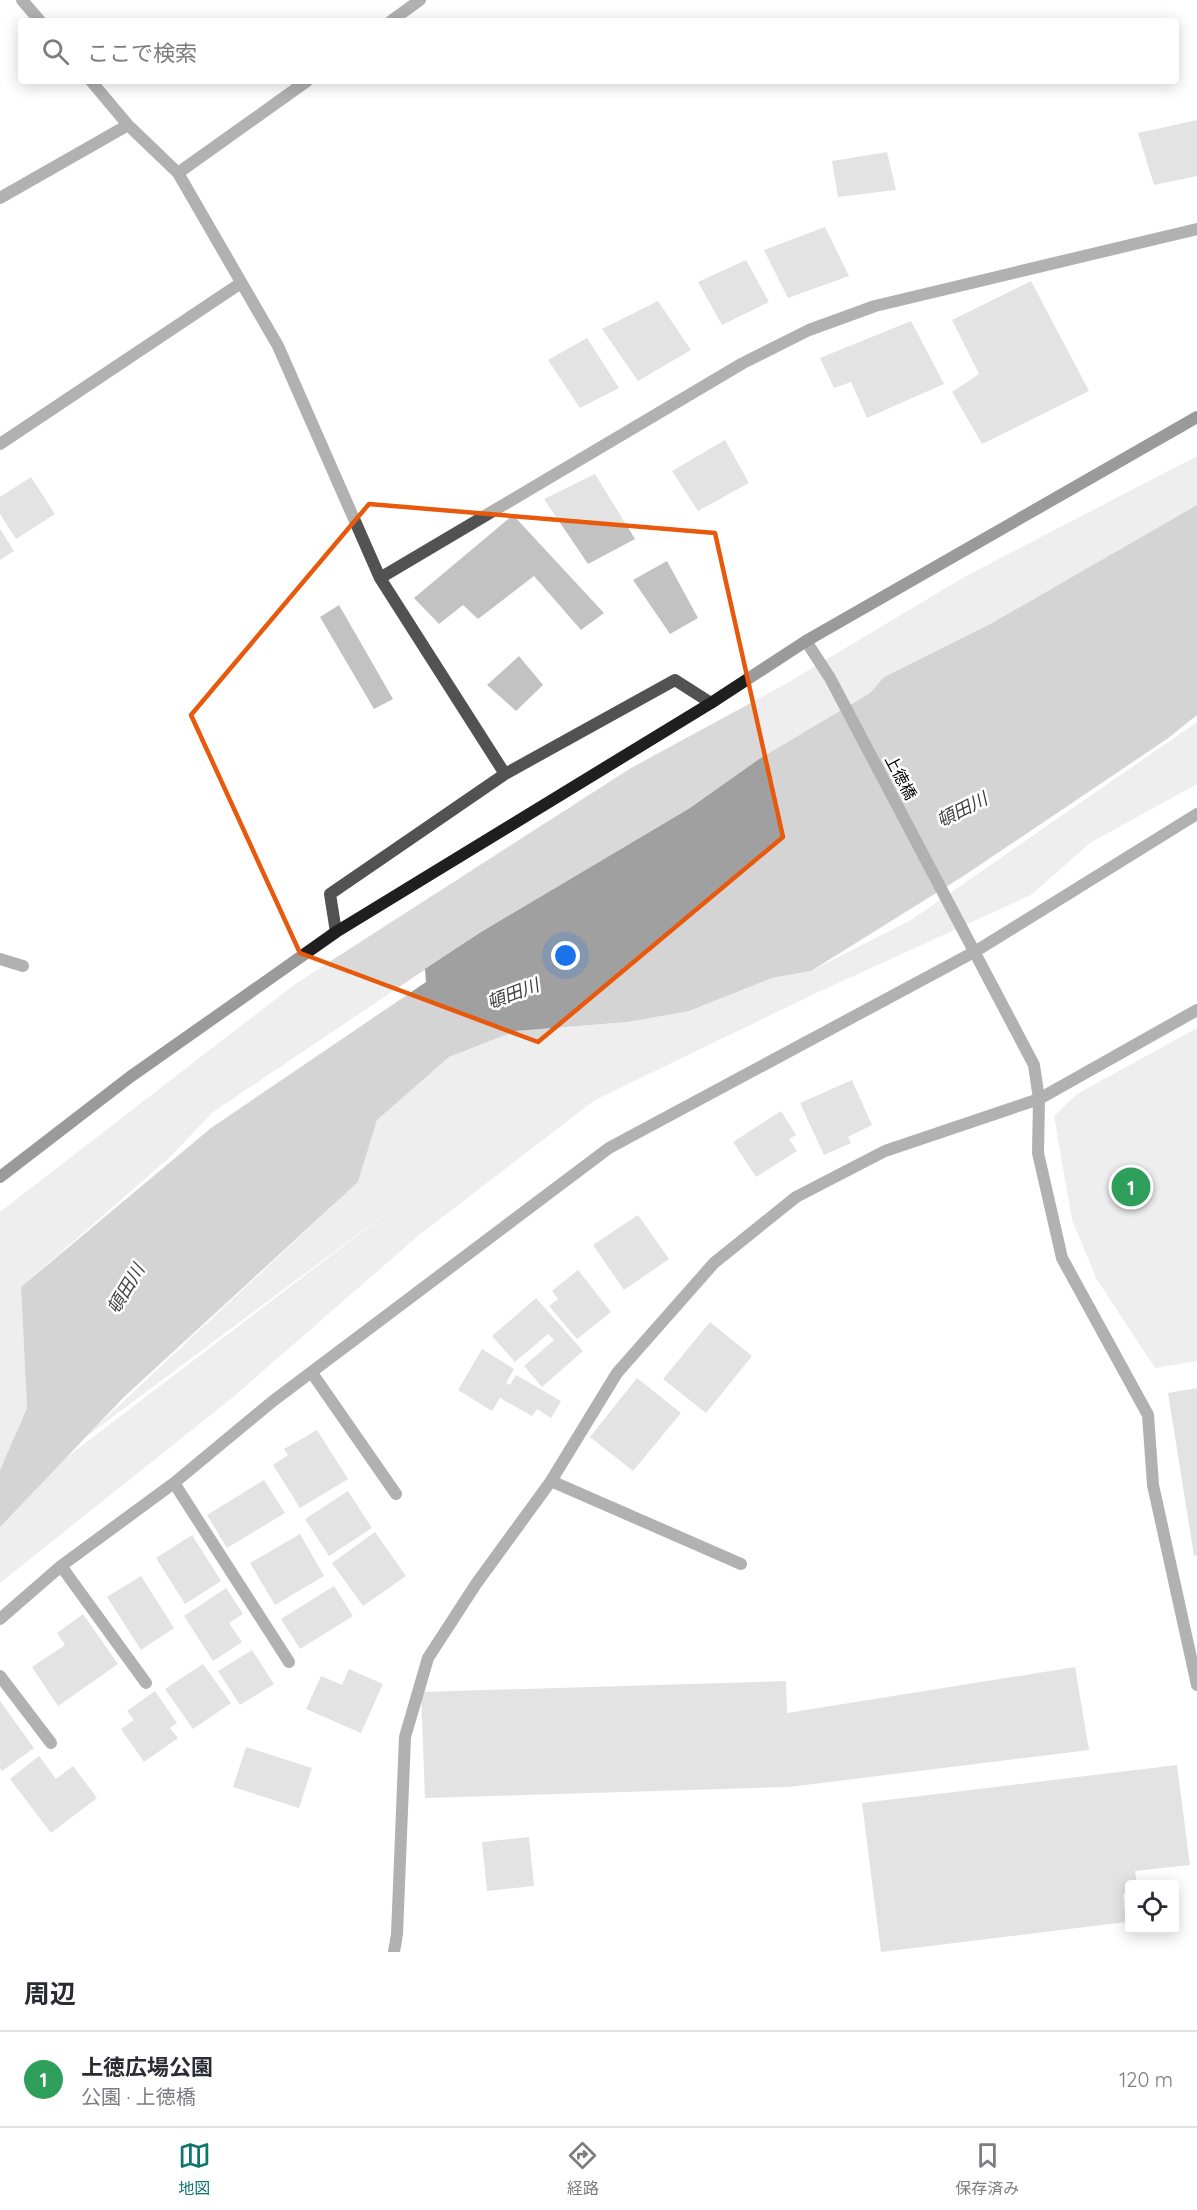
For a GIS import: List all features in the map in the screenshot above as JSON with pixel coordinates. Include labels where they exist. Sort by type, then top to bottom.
[{"type":"street","points":[[22,0],[37,18]]},
{"type":"street","points":[[395,18],[420,0]]},
{"type":"street","points":[[94,84],[128,124],[178,173],[278,346],[380,578],[505,774]]},
{"type":"street","points":[[178,173],[303,84]]},
{"type":"street","points":[[0,198],[128,124]]},
{"type":"street","points":[[380,578],[743,363],[809,330],[875,306],[1197,229]]},
{"type":"street","points":[[0,444],[241,283]]},
{"type":"street","points":[[0,1177],[130,1077],[336,932],[711,703],[806,641],[1197,417]]},
{"type":"street","name":"上徳橋","points":[[806,641],[830,678],[976,951],[1034,1065],[1039,1099],[1038,1153],[1062,1258],[1148,1414],[1153,1485],[1197,1685]]},
{"type":"street","points":[[336,932],[330,894],[505,774],[675,680],[711,703]]},
{"type":"street","points":[[0,1619],[61,1566],[174,1483],[312,1373],[609,1148],[976,951],[1197,814]]},
{"type":"street","points":[[0,959],[23,966]]},
{"type":"street","points":[[394,1952],[405,1737],[428,1658],[476,1584],[551,1481],[624,1365],[714,1263],[796,1197],[885,1151],[1039,1099],[1197,1010]]},
{"type":"street","points":[[312,1373],[396,1494]]},
{"type":"street","points":[[551,1481],[741,1564]]},
{"type":"street","points":[[174,1483],[289,1662]]},
{"type":"street","points":[[61,1566],[146,1683]]},
{"type":"street","points":[[0,1676],[51,1743]]},
{"type":"highlighted area","points":[[369,504],[715,533],[783,837],[538,1042],[300,953],[191,715]]},
{"type":"shaded area","points":[[1197,456],[1197,505],[992,623],[884,677],[870,693],[759,759],[690,808],[481,932],[213,1112],[170,1157],[21,1287],[27,1408],[0,1470],[0,1212],[295,984],[631,768],[782,686],[966,576]]},
{"type":"shaded area","points":[[1197,722],[1197,784],[1090,843],[1031,895],[814,994],[595,1100],[419,1235],[232,1398],[0,1583],[0,1508],[409,1196],[83,1439],[358,1182],[377,1120],[449,1057],[516,1031],[628,1022],[689,1011],[772,978],[811,971],[911,920]]},
{"type":"shaded area","points":[[1197,1028],[1197,1361],[1155,1368],[1096,1278],[1072,1220],[1054,1116],[1077,1094]]},
{"type":"water","name":"頓田川","points":[[1197,505],[1197,715],[1167,739],[965,875],[811,971],[772,978],[689,1011],[628,1022],[516,1031],[449,1057],[377,1120],[358,1182],[124,1397],[0,1527],[0,1470],[27,1408],[21,1287],[211,1128],[426,982],[425,969],[481,932],[690,808],[759,759],[870,693],[884,677],[992,623]]},
{"type":"building","points":[[1197,120],[1197,176],[1154,185],[1138,133]]},
{"type":"building","points":[[887,152],[896,190],[838,197],[832,161]]},
{"type":"building","points":[[825,227],[849,276],[788,298],[764,250]]},
{"type":"building","points":[[746,260],[769,302],[722,325],[698,282]]},
{"type":"building","points":[[1031,281],[1089,391],[982,444],[952,392],[979,374],[952,320]]},
{"type":"building","points":[[658,301],[691,350],[638,381],[602,329]]},
{"type":"building","points":[[911,321],[944,384],[867,418],[851,382],[834,388],[820,358]]},
{"type":"building","points":[[587,338],[619,388],[580,408],[548,360]]},
{"type":"building","points":[[725,440],[749,483],[698,511],[672,471]]},
{"type":"building","points":[[595,474],[635,539],[588,564],[544,499]]},
{"type":"building","points":[[31,477],[55,514],[16,539],[0,514],[0,497]]},
{"type":"building","points":[[513,515],[604,613],[581,630],[534,576],[478,619],[463,605],[439,624],[414,598]]},
{"type":"building","points":[[0,529],[14,551],[0,560]]},
{"type":"building","points":[[667,561],[698,618],[670,634],[633,580]]},
{"type":"building","points":[[339,605],[393,699],[374,709],[320,617]]},
{"type":"building","points":[[519,656],[543,685],[516,711],[487,685]]},
{"type":"building","points":[[852,1080],[872,1125],[848,1137],[851,1143],[824,1155],[800,1103]]},
{"type":"building","points":[[781,1111],[796,1135],[789,1139],[797,1151],[756,1177],[733,1142]]},
{"type":"building","points":[[638,1215],[669,1259],[624,1290],[593,1245]]},
{"type":"building","points":[[578,1270],[611,1312],[577,1339],[549,1306],[558,1299],[552,1291]]},
{"type":"building","points":[[536,1298],[583,1351],[542,1387],[524,1366],[554,1340],[548,1334],[515,1362],[492,1336]]},
{"type":"building","points":[[710,1322],[752,1356],[706,1413],[663,1379]]},
{"type":"building","points":[[482,1349],[514,1369],[506,1383],[510,1385],[516,1375],[561,1401],[551,1418],[537,1409],[532,1416],[500,1398],[492,1411],[458,1390]]},
{"type":"building","points":[[637,1378],[681,1413],[633,1471],[590,1437]]},
{"type":"building","points":[[1197,1388],[1197,1555],[1194,1556],[1168,1393]]},
{"type":"building","points":[[317,1430],[348,1479],[300,1508],[273,1465],[288,1455],[284,1449]]},
{"type":"building","points":[[264,1480],[285,1513],[227,1548],[207,1515]]},
{"type":"building","points":[[348,1491],[372,1528],[329,1556],[305,1519]]},
{"type":"building","points":[[375,1532],[406,1576],[363,1606],[332,1563]]},
{"type":"building","points":[[300,1534],[324,1576],[275,1605],[250,1563]]},
{"type":"building","points":[[192,1535],[221,1581],[185,1604],[156,1558]]},
{"type":"building","points":[[141,1576],[174,1628],[141,1650],[107,1597]]},
{"type":"building","points":[[334,1586],[353,1616],[300,1649],[281,1619]]},
{"type":"building","points":[[226,1588],[243,1614],[229,1623],[242,1642],[213,1661],[184,1616]]},
{"type":"building","points":[[83,1614],[118,1664],[58,1706],[32,1667],[65,1645],[57,1633]]},
{"type":"building","points":[[252,1650],[274,1684],[240,1705],[218,1671]]},
{"type":"building","points":[[203,1664],[231,1703],[193,1729],[165,1689]]},
{"type":"building","points":[[1075,1667],[1089,1750],[789,1787],[425,1798],[421,1692],[786,1681],[787,1713]]},
{"type":"building","points":[[349,1669],[383,1684],[361,1733],[306,1709],[321,1676],[342,1685]]},
{"type":"building","points":[[155,1691],[177,1723],[170,1728],[178,1738],[144,1762],[121,1729],[134,1720],[127,1711]]},
{"type":"building","points":[[0,1701],[34,1748],[2,1771],[0,1768]]},
{"type":"building","points":[[246,1747],[312,1768],[299,1808],[233,1787]]},
{"type":"building","points":[[39,1756],[56,1779],[73,1766],[97,1798],[51,1833],[10,1779]]},
{"type":"building","points":[[1177,1765],[1190,1865],[1135,1871],[1136,1880],[1125,1880],[1125,1894],[1123,1894],[1125,1922],[881,1952],[862,1803]]},
{"type":"building","points":[[529,1837],[534,1886],[487,1891],[482,1842]]},
{"type":"place","name":"上徳広場公園","points":[[1131,1187]]}]
